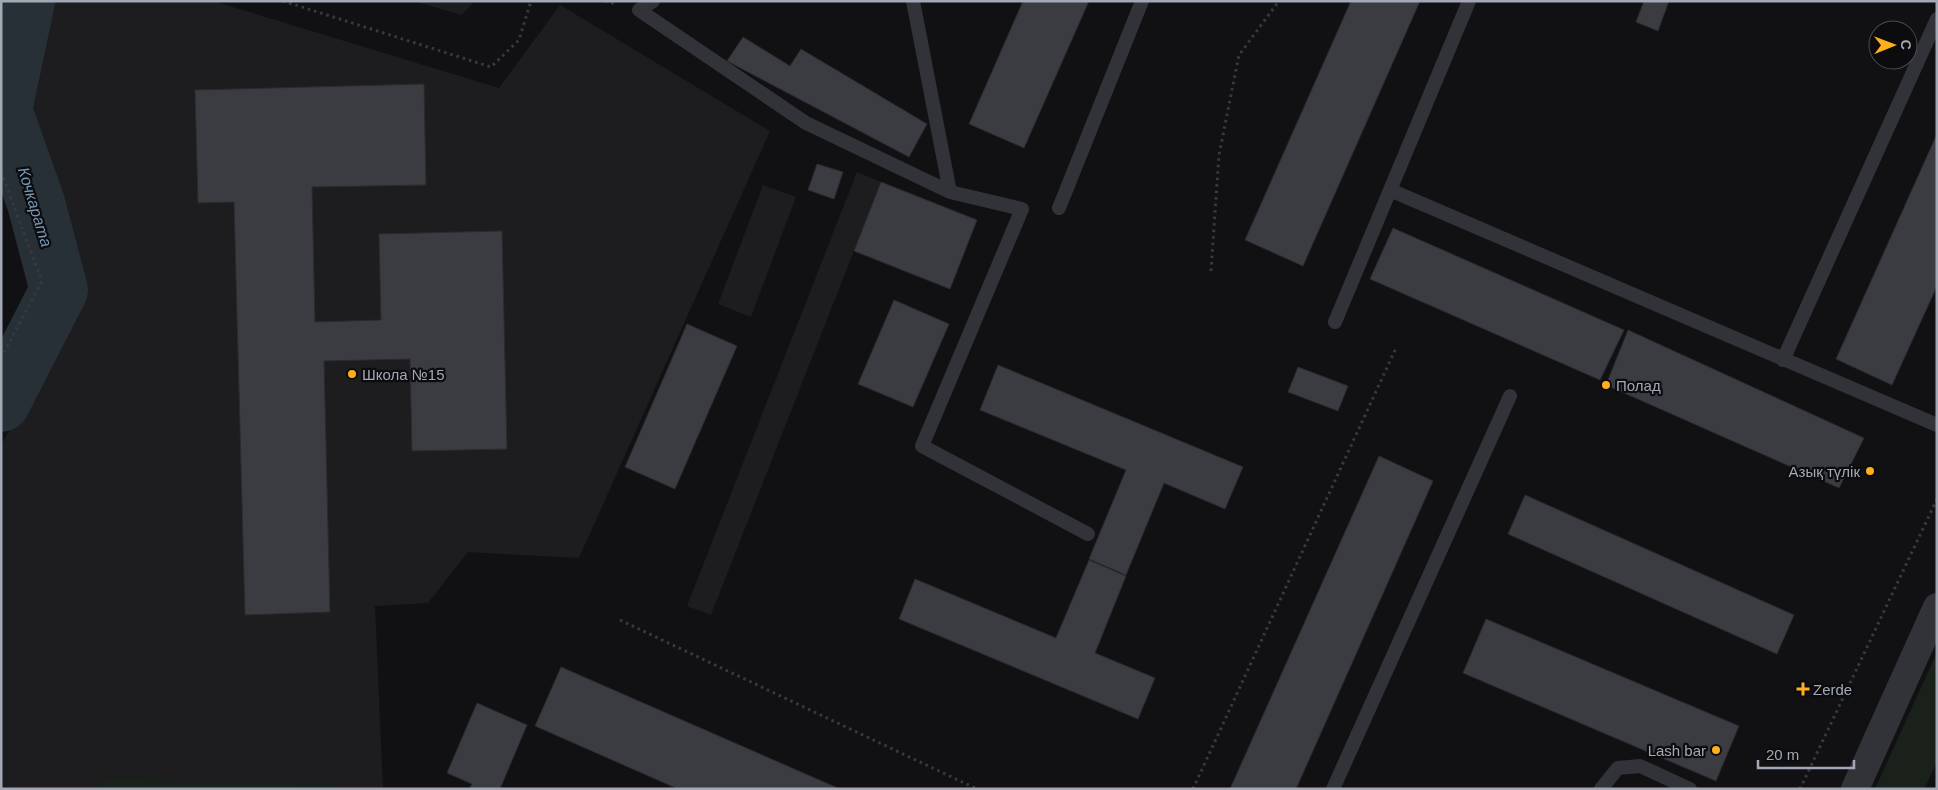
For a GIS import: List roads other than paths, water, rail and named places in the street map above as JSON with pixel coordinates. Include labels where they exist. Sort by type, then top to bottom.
[{"type":"street","points":[[1855,789],[1937,607]]},
{"type":"lane","points":[[653,1],[639,10],[806,123],[950,192],[1022,209],[922,446],[1088,534]]},
{"type":"lane","points":[[913,1],[950,192]]},
{"type":"lane","points":[[1059,208],[1142,1]]},
{"type":"lane","points":[[1335,322],[1469,1]]},
{"type":"lane","points":[[1783,360],[1937,19]]},
{"type":"lane","points":[[1390,190],[1937,425]]},
{"type":"lane","points":[[1333,789],[1510,396]]},
{"type":"lane","points":[[1601,789],[1618,768],[1640,766],[1690,789]]},
{"type":"waterway","name":"Кочкарата","points":[[1,403],[59,290],[36,203],[3,110],[26,1]]},
{"type":"place","name":"Школа №15","points":[[352,374]]},
{"type":"place","name":"Полад","points":[[1606,385]]},
{"type":"place","name":"Азық түлік","points":[[1870,471]]},
{"type":"place","name":"Zerde","points":[[1803,689]]},
{"type":"place","name":"Lash bar","points":[[1716,750]]}]
